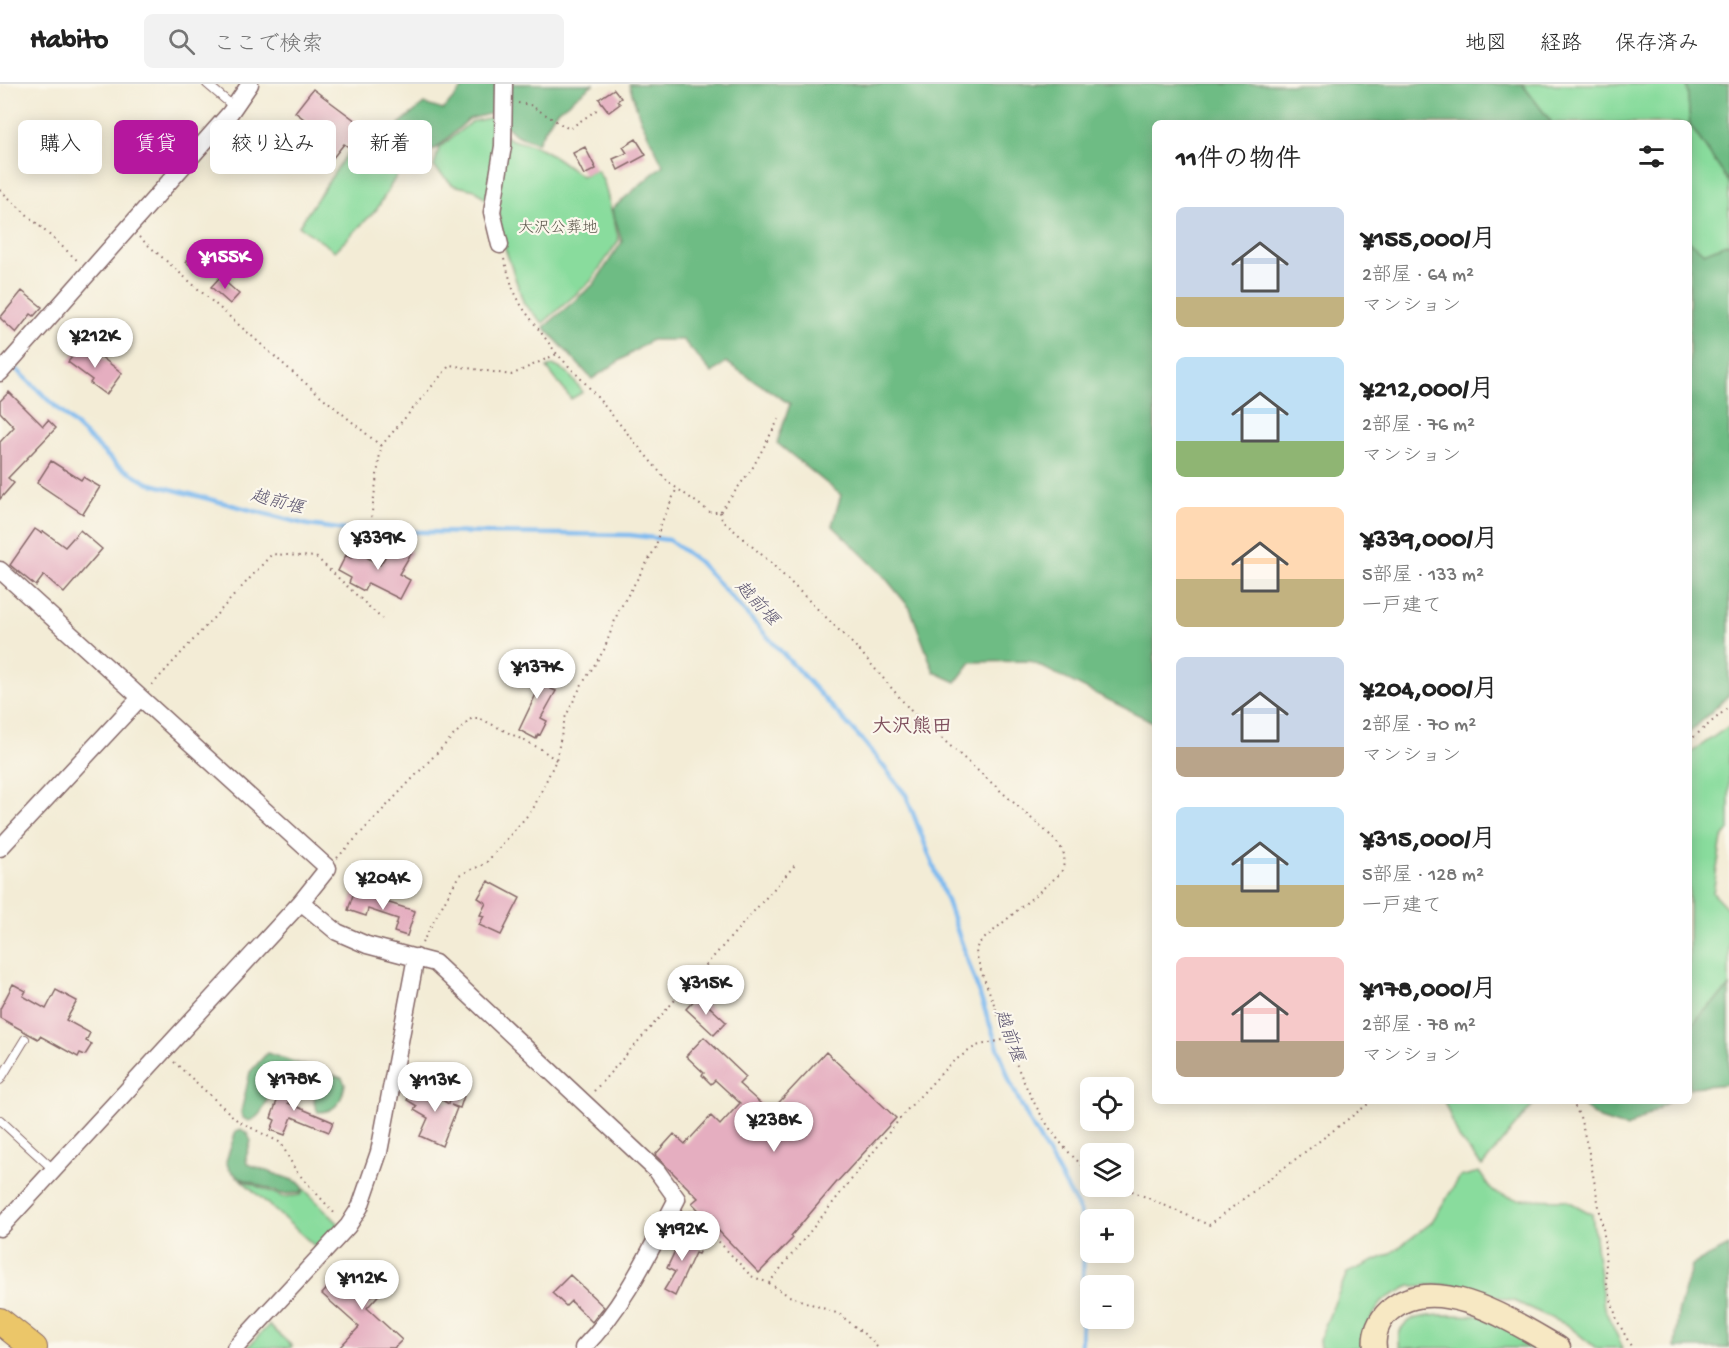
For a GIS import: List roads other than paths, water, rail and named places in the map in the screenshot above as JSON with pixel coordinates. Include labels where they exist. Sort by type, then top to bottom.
[{"type":"main road","points":[[0,1321],[34,1348]]},
{"type":"street","points":[[6,366],[234,107],[250,84]]},
{"type":"street","points":[[500,245],[492,212],[503,146],[504,92]]},
{"type":"street","points":[[0,570],[328,868],[301,902],[0,1228]]},
{"type":"street","points":[[0,848],[140,698]]},
{"type":"street","points":[[301,902],[337,932],[368,945],[435,963],[657,1171],[677,1198],[635,1279],[613,1315],[583,1348]]},
{"type":"street","points":[[236,1348],[348,1226],[360,1207],[379,1152],[416,957]]},
{"type":"street","points":[[1375,1348],[1376,1330],[1385,1314],[1397,1303],[1424,1295],[1463,1300],[1503,1316],[1559,1348]]},
{"type":"lane","points":[[207,84],[234,107]]},
{"type":"lane","points":[[0,1080],[25,1039]]},
{"type":"lane","points":[[0,1120],[54,1170]]},
{"type":"waterway","name":"越前堰","points":[[13,366],[117,465],[148,483],[308,525],[353,531],[630,535],[669,540],[698,561],[865,743],[906,795],[947,901],[1010,1082],[1080,1211],[1084,1245],[1081,1348]]},
{"type":"district","name":"大沢熊田","points":[[912,728]]},
{"type":"park label","name":"大沢公葬地","points":[[558,229]]}]
